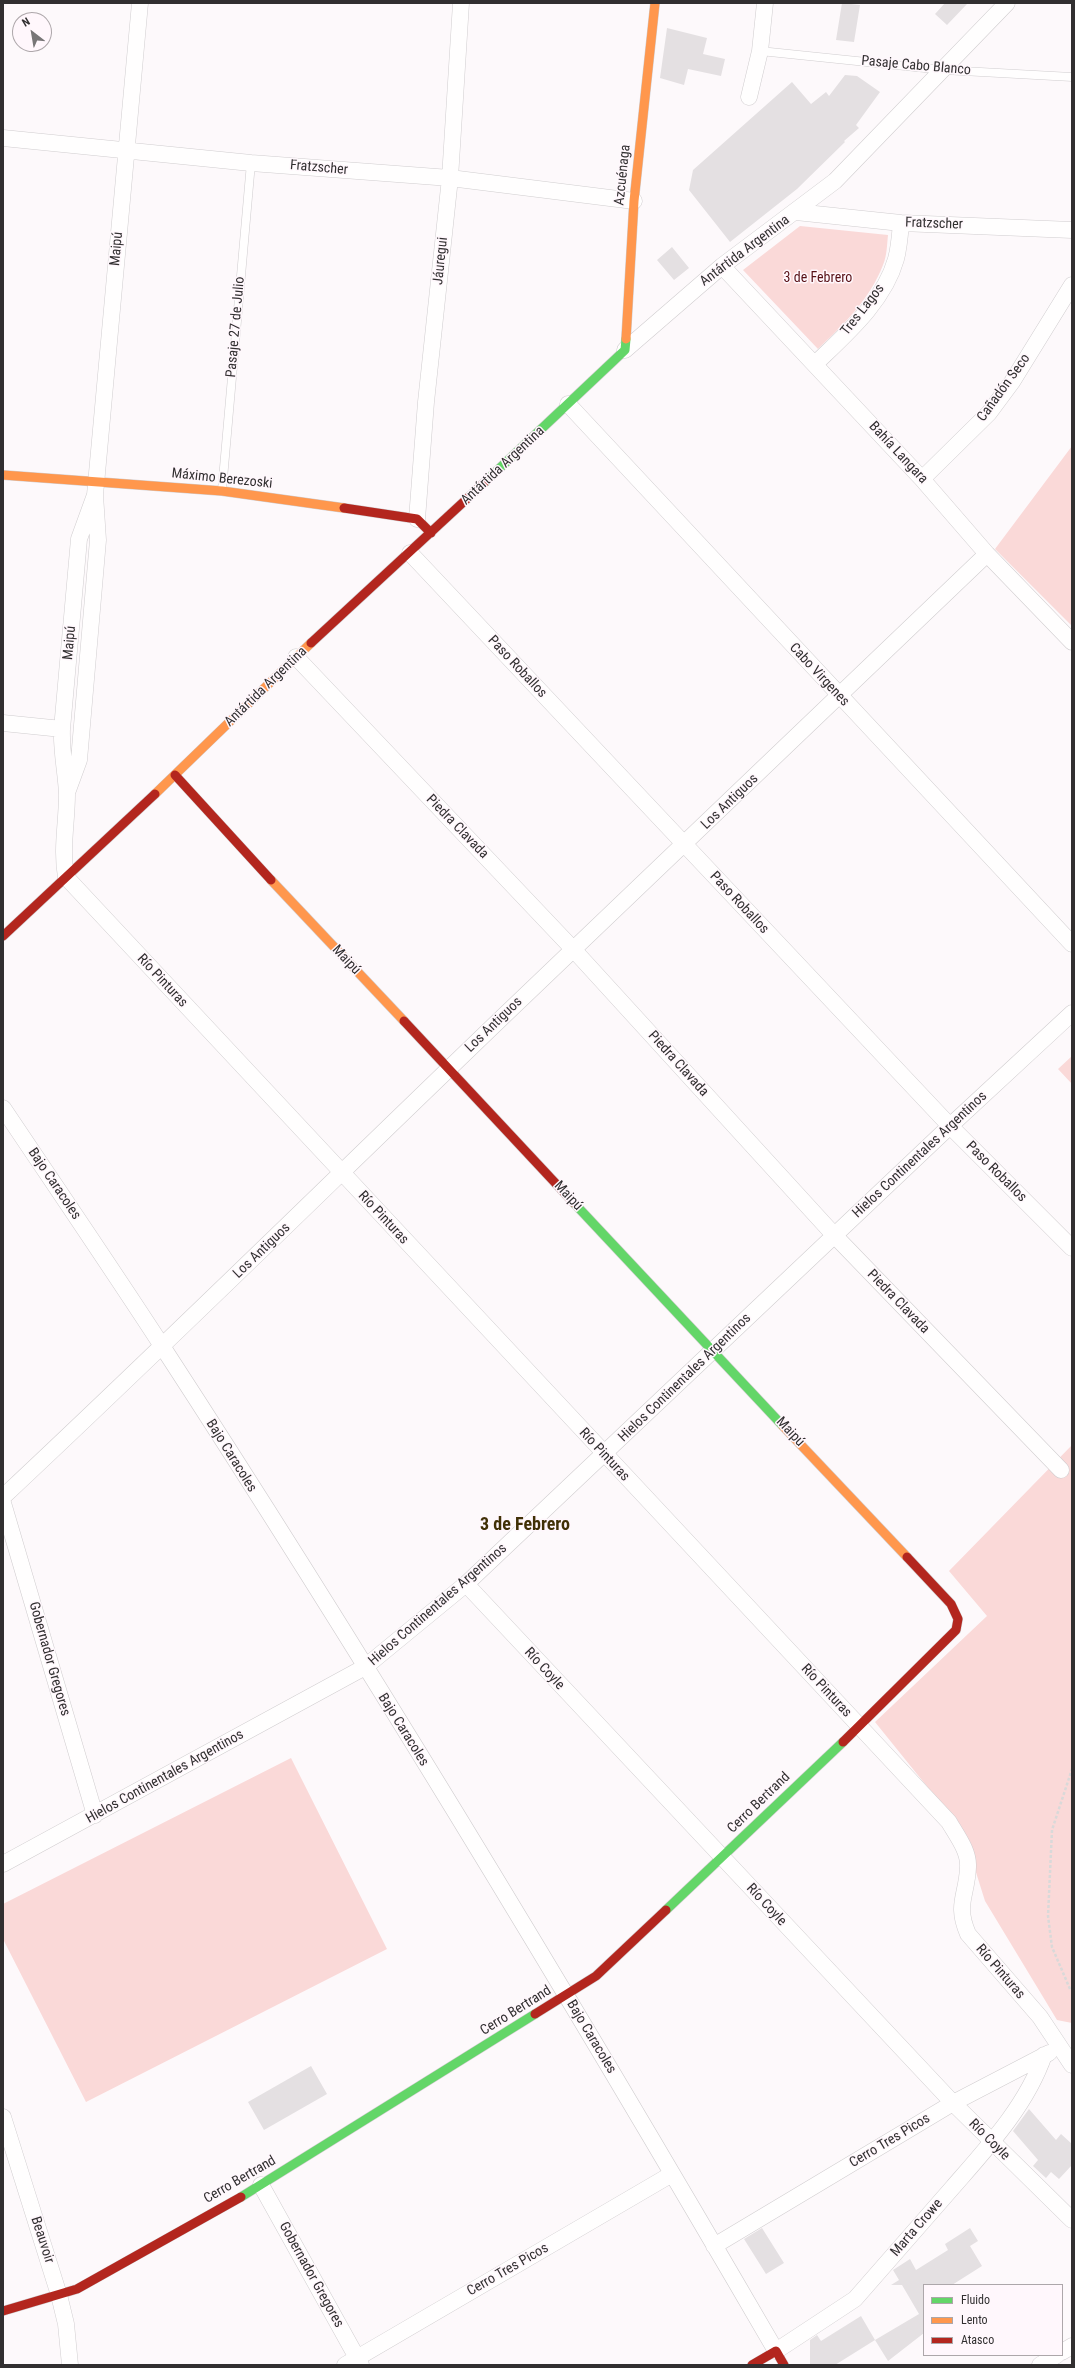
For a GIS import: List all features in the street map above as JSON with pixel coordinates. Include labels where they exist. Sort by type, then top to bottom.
[{"type":"street","name":"Maipú","points":[[67,793],[79,760],[98,540],[95,489],[140,3]]},
{"type":"street","name":"Jáuregui","points":[[417,519],[426,402],[450,178],[461,3]]},
{"type":"street","name":"Azcuénaga","points":[[625,350],[634,201],[655,3]]},
{"type":"street","points":[[749,96],[760,51],[765,3]]},
{"type":"street","name":"Antártida Argentina","points":[[3,936],[175,775],[296,657],[410,553],[625,350],[722,266],[835,182],[1007,3]]},
{"type":"street","name":"Fratzscher","points":[[3,138],[251,163],[450,178],[634,201]]},
{"type":"street","name":"Fratzscher","points":[[796,212],[901,223],[1072,230]]},
{"type":"street","name":"Tres Lagos","points":[[815,364],[854,326],[878,295],[896,259],[901,223]]},
{"type":"street","name":"Bahía Langara","points":[[722,266],[922,479],[987,554],[1072,642]]},
{"type":"street","name":"Cañadón Seco","points":[[922,479],[989,413],[1012,382],[1072,285]]},
{"type":"street","name":"Cabo Virgenes","points":[[568,404],[1072,944]]},
{"type":"street","name":"Máximo Berezoski","points":[[3,475],[95,489],[222,491],[417,519]]},
{"type":"street","name":"Maipú","points":[[66,877],[63,859],[67,793],[61,752],[62,729],[79,539],[95,489]]},
{"type":"street","points":[[417,519],[431,533]]},
{"type":"street","name":"Paso Roballos","points":[[410,553],[950,1126],[1072,1248]]},
{"type":"street","name":"Los Antiguos","points":[[3,1497],[163,1347],[448,1069],[573,949],[685,845],[987,554]]},
{"type":"street","name":"Piedra Clavada","points":[[296,657],[573,949],[835,1236],[1061,1470]]},
{"type":"street","points":[[3,723],[62,729]]},
{"type":"street","name":"Maipú","points":[[175,775],[448,1069],[951,1604],[958,1619]]},
{"type":"street","name":"Río Pinturas","points":[[66,877],[858,1727],[949,1822],[963,1846],[968,1867],[961,1904],[962,1920],[968,1934],[1066,2049],[1072,2065]]},
{"type":"street","name":"Hielos Continentales Argentinos","points":[[3,1864],[365,1668],[466,1584],[604,1455],[712,1350],[1072,1013]]},
{"type":"street","name":"Bajo Caracoles","points":[[3,1108],[163,1347],[365,1668],[566,1996],[780,2358]]},
{"type":"street","name":"Gobernador Gregores","points":[[3,1503],[95,1815]]},
{"type":"street","name":"Río Coyle","points":[[466,1584],[953,2103],[1072,2220]]},
{"type":"street","name":"Cerro Bertrand","points":[[3,2311],[77,2289],[261,2185],[596,1976],[722,1858],[858,1727],[956,1630],[958,1619]]},
{"type":"street","name":"Cerro Tres Picos","points":[[714,2246],[953,2103],[1044,2054],[1066,2049]]},
{"type":"street","name":"Marta Crowe","points":[[752,2365],[780,2358],[855,2299],[991,2142],[1022,2099],[1040,2067],[1044,2054]]},
{"type":"street","name":"Beauvoir","points":[[3,2118],[59,2295],[66,2324],[70,2365]]},
{"type":"street","name":"Cerro Tres Picos","points":[[354,2363],[672,2174]]},
{"type":"street","name":"Gobernador Gregores","points":[[261,2185],[354,2363]]},
{"type":"street","points":[[1063,2351],[1072,2346]]},
{"type":"street","points":[[1040,2365],[1055,2356]]},
{"type":"lane","name":"Pasaje Cabo Blanco","points":[[760,51],[944,70],[1072,77]]},
{"type":"lane","name":"Pasaje 27 de Julio","points":[[222,491],[251,163]]},
{"type":"path","points":[[1070,1989],[1052,1947],[1048,1916],[1052,1830],[1072,1768]]},
{"type":"green space","name":"3 de Febrero","points":[[800,226],[888,235],[887,250],[884,261],[878,277],[871,289],[847,320],[818,349],[743,270]]},
{"type":"green space","points":[[1072,446],[1072,626],[995,549]]},
{"type":"green space","points":[[1072,1056],[1072,1084],[1058,1069]]},
{"type":"green space","points":[[1072,1445],[1072,2023],[1057,2020],[985,1901],[963,1831],[875,1722],[987,1616],[949,1571]]},
{"type":"green space","points":[[291,1758],[387,1949],[86,2102],[3,1939],[3,1904]]},
{"type":"building","points":[[842,3],[860,5],[854,42],[836,40]]},
{"type":"building","points":[[945,3],[968,3],[947,25],[935,14]]},
{"type":"building","points":[[667,28],[707,38],[703,54],[725,59],[721,76],[688,69],[684,85],[660,78]]},
{"type":"building","points":[[845,75],[857,76],[880,92],[856,125],[859,128],[844,141],[845,142],[797,189],[730,242],[689,190],[693,170],[792,82],[811,104],[826,92],[829,96]]},
{"type":"building","points":[[672,247],[689,268],[674,280],[657,260]]},
{"type":"building","points":[[311,2066],[327,2094],[264,2130],[248,2102]]},
{"type":"building","points":[[1029,2109],[1056,2140],[1061,2134],[1072,2144],[1072,2165],[1059,2179],[1051,2172],[1046,2178],[1033,2166],[1038,2160],[1013,2131]]},
{"type":"building","points":[[762,2228],[784,2263],[766,2274],[744,2239]]},
{"type":"building","points":[[970,2228],[978,2241],[970,2246],[982,2266],[954,2284],[923,2284],[923,2334],[888,2361],[875,2340],[919,2314],[902,2285],[891,2285],[899,2280],[893,2270],[910,2259],[916,2270],[948,2250],[945,2244]]},
{"type":"building","points":[[861,2316],[875,2340],[835,2365],[810,2365],[810,2340],[817,2335],[821,2341]]},
{"type":"traffic: fast","points":[[484,483],[625,350],[626,339]]},
{"type":"traffic: fast","points":[[574,1203],[783,1426]]},
{"type":"traffic: fast","points":[[666,1910],[843,1742]]},
{"type":"traffic: fast","points":[[241,2197],[535,2014]]},
{"type":"traffic: slow","points":[[626,339],[634,201],[655,3]]},
{"type":"traffic: slow","points":[[3,475],[222,491],[344,508]]},
{"type":"traffic: slow","points":[[155,794],[311,643]]},
{"type":"traffic: slow","points":[[271,880],[404,1021]]},
{"type":"traffic: slow","points":[[783,1426],[907,1557]]},
{"type":"traffic: jam","points":[[311,643],[484,483]]},
{"type":"traffic: jam","points":[[344,508],[417,519],[431,533]]},
{"type":"traffic: jam","points":[[175,775],[271,880]]},
{"type":"traffic: jam","points":[[3,936],[155,794]]},
{"type":"traffic: jam","points":[[404,1021],[574,1203]]},
{"type":"traffic: jam","points":[[843,1742],[956,1630],[958,1619],[951,1604],[907,1557]]},
{"type":"traffic: jam","points":[[535,2014],[596,1976],[666,1910]]},
{"type":"traffic: jam","points":[[3,2311],[77,2289],[241,2197]]},
{"type":"traffic: jam","points":[[752,2365],[776,2351],[784,2365]]},
{"type":"district","name":"3 de Febrero","points":[[525,1525]]}]
